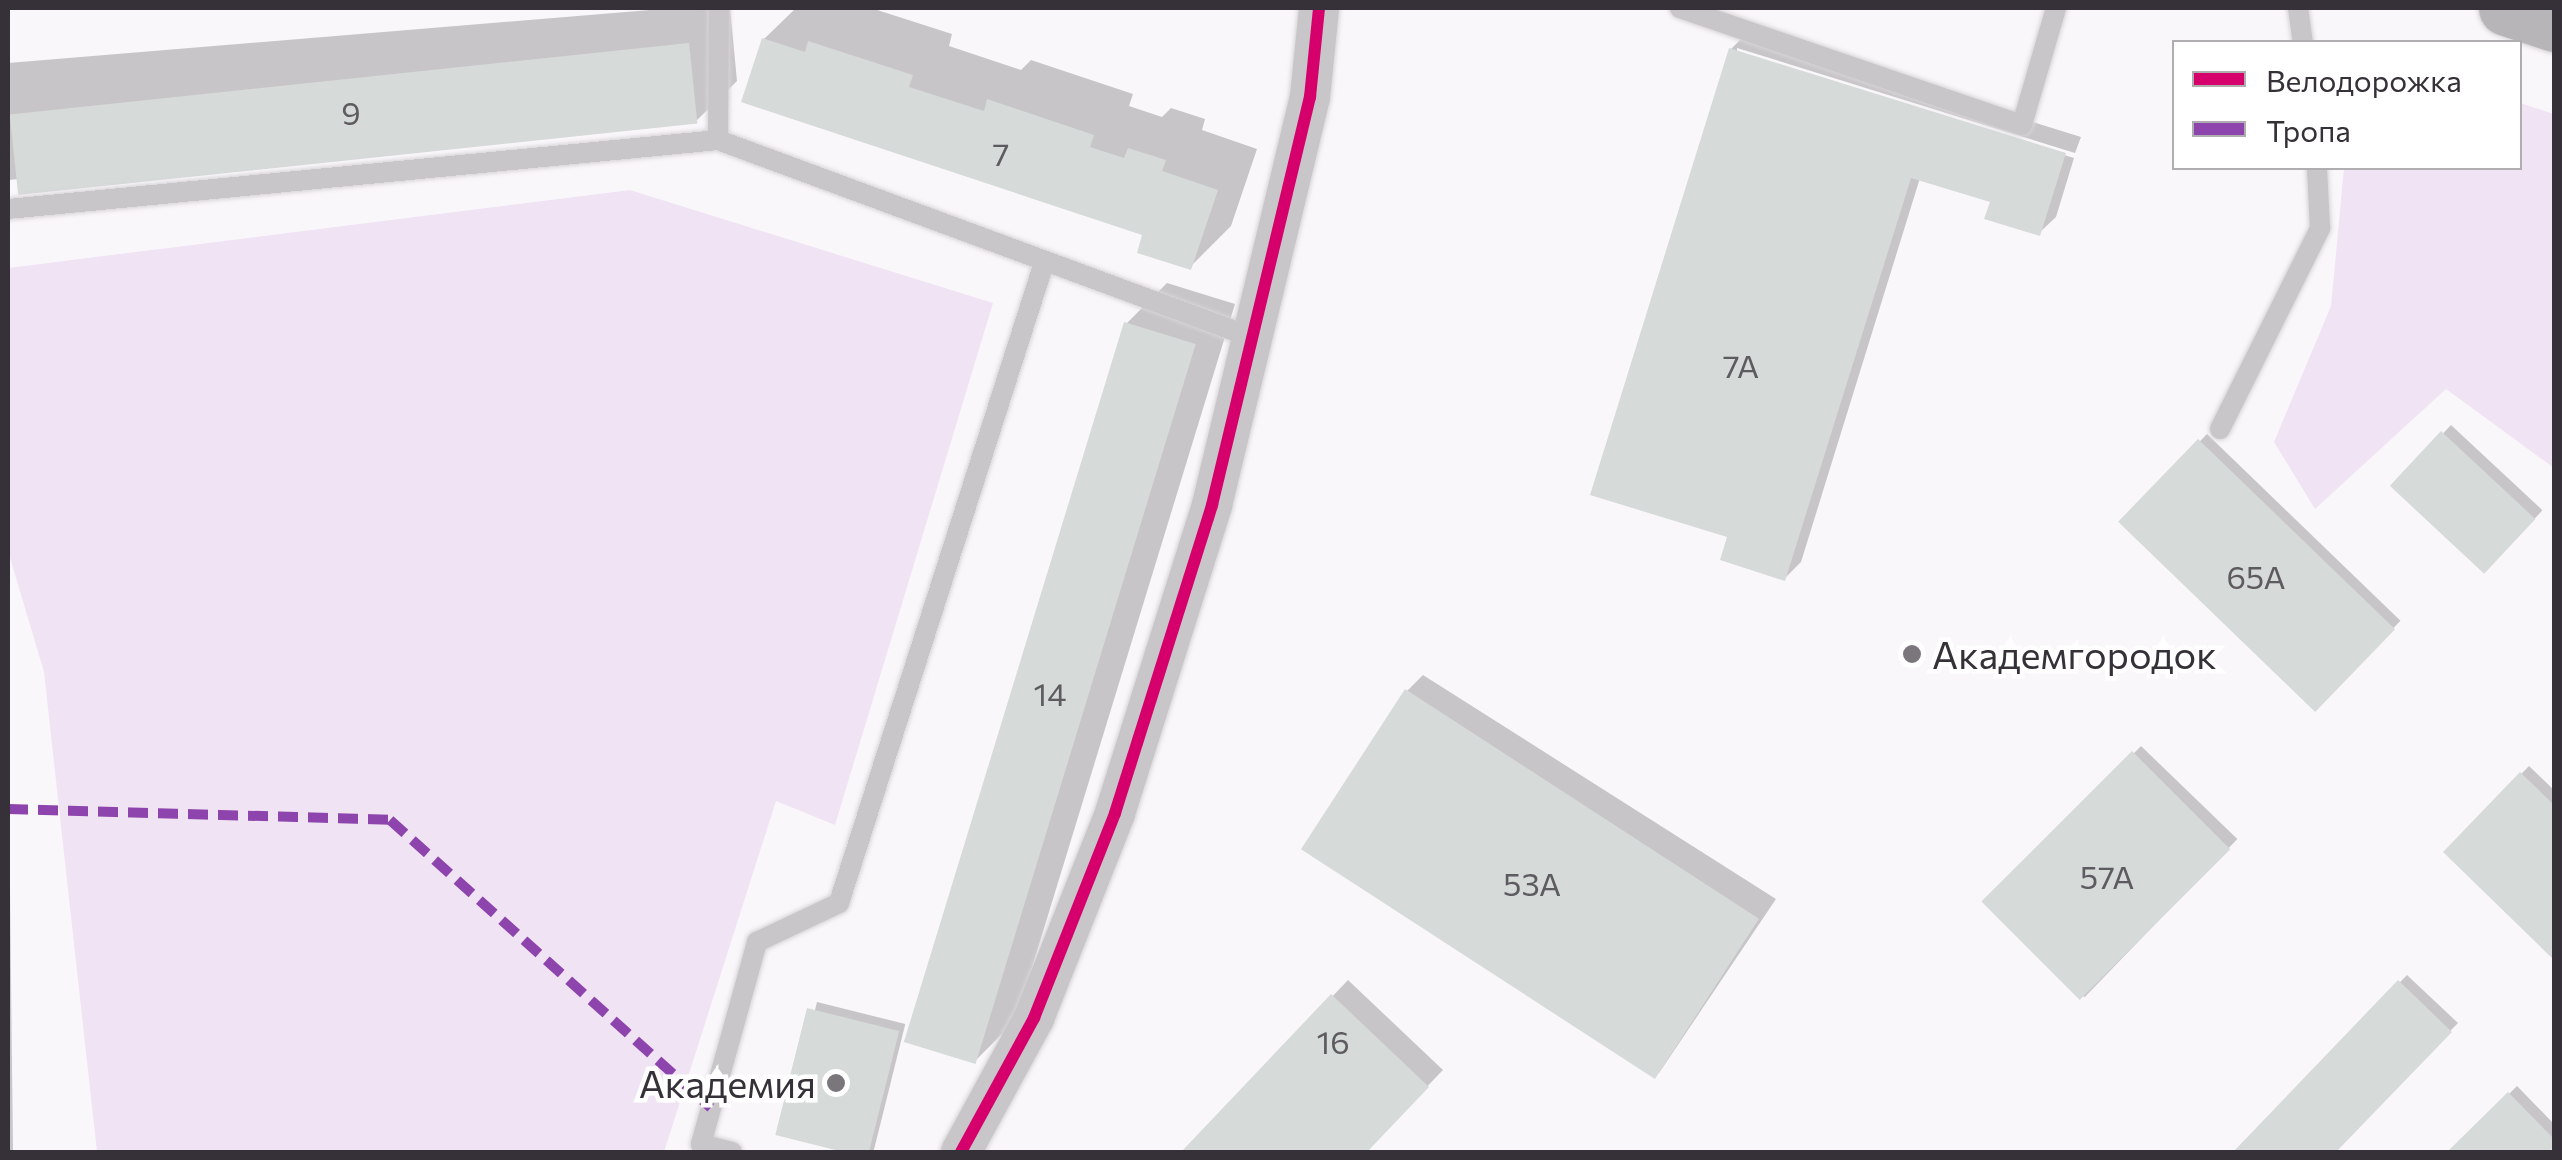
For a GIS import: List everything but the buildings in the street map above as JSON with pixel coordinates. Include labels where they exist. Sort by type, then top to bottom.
[{"type":"main road","points":[[2506,8],[2554,24]]},
{"type":"street","points":[[962,1152],[1034,1018],[1115,813],[1212,506],[1310,97],[1320,8]]},
{"type":"lane","points":[[718,140],[719,8]]},
{"type":"lane","points":[[1680,8],[2022,125],[2056,8]]},
{"type":"lane","points":[[2298,8],[2303,40]]},
{"type":"lane","points":[[8,209],[718,140],[1251,337]]},
{"type":"lane","points":[[2220,429],[2320,228],[2317,170]]},
{"type":"lane","points":[[732,1152],[698,1148],[757,942],[839,903],[1044,263]]},
{"type":"shaded area","points":[[2522,104],[2554,114],[2554,468],[2446,389],[2315,509],[2274,442],[2331,306],[2344,170],[2522,170]]},
{"type":"shaded area","points":[[630,190],[993,303],[835,825],[776,801],[664,1152],[97,1152],[44,672],[8,551],[8,268]]},
{"type":"marked path","points":[[8,809],[390,820],[711,1108]]},
{"type":"cycle path","points":[[961,1152],[1034,1018],[1115,813],[1212,505],[1310,97],[1319,8]]},
{"type":"place","name":"Академгородок","points":[[1912,654]]},
{"type":"place","name":"Академия","points":[[836,1083]]}]
